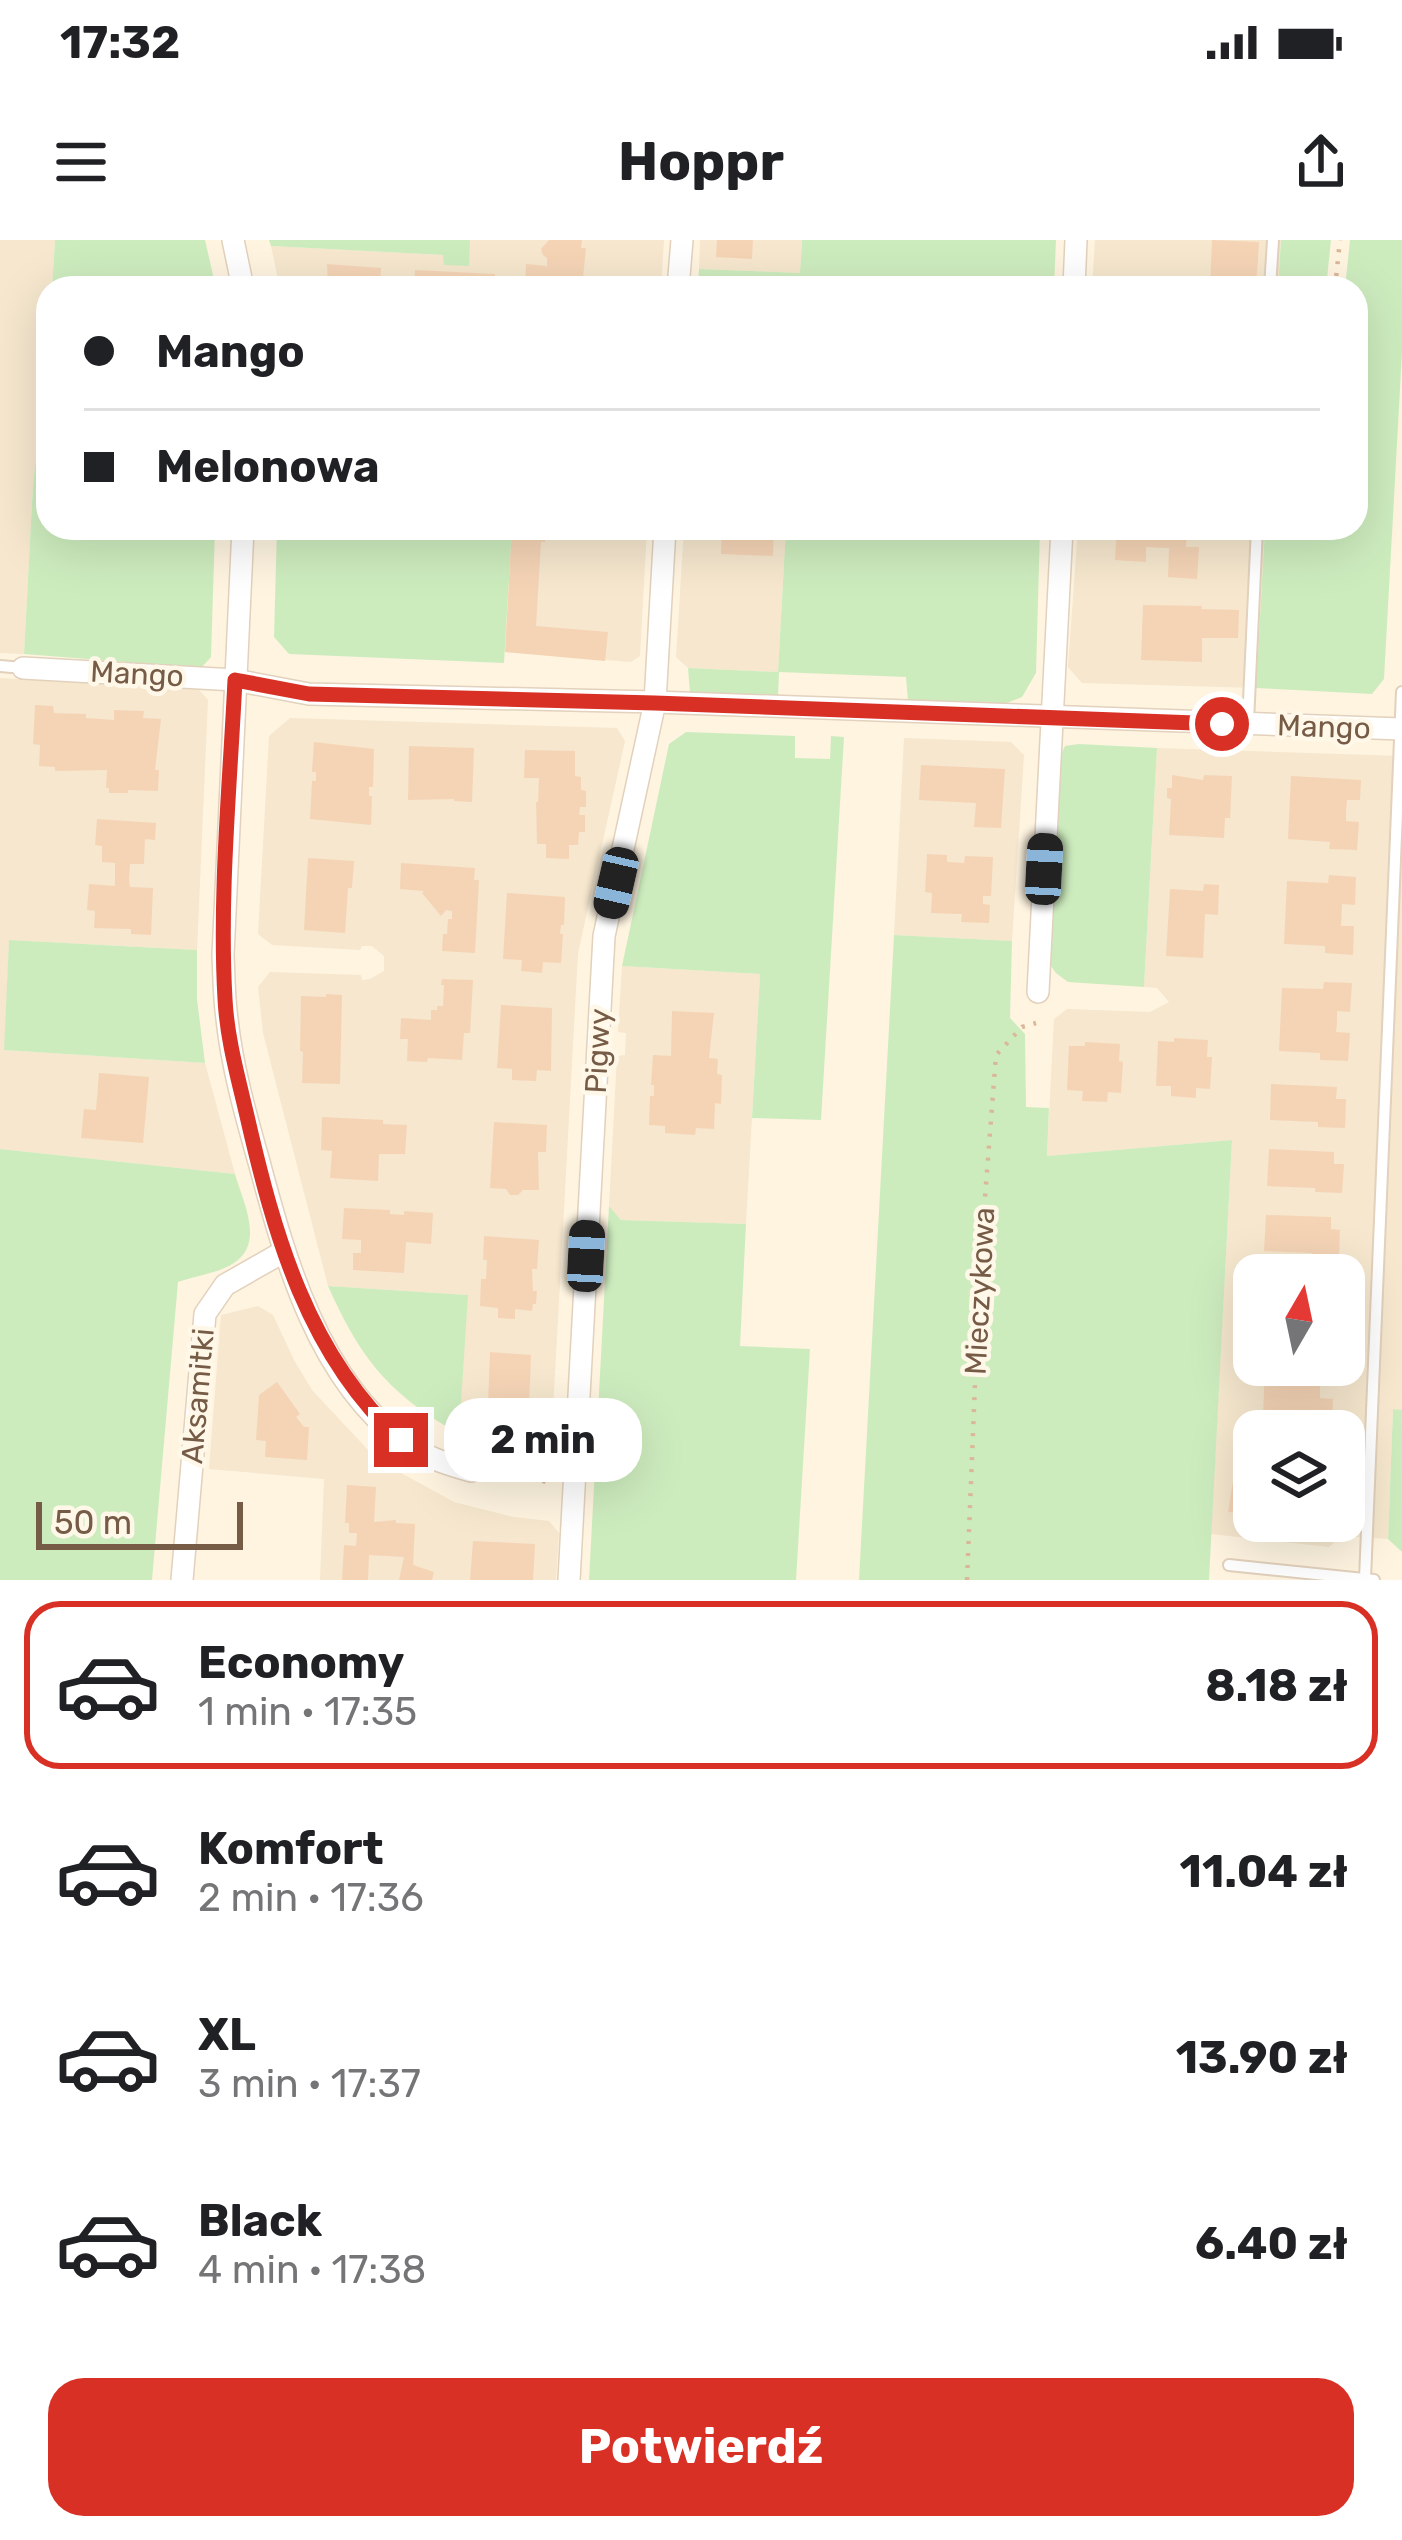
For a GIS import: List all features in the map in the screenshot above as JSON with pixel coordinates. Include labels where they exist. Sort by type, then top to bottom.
[{"type":"street","points":[[233,240],[240,276]]},
{"type":"street","points":[[680,276],[682,240]]},
{"type":"street","points":[[1074,276],[1076,240]]},
{"type":"street","points":[[242,540],[223,955],[226,1020],[252,1139],[284,1252],[318,1333],[359,1397],[388,1429],[416,1450],[471,1471]]},
{"type":"street","name":"Pigwy","points":[[568,1580],[604,936],[655,703],[664,540]]},
{"type":"street","points":[[1038,992],[1061,540]]},
{"type":"street","name":"Mango","points":[[12,667],[235,680],[309,694],[1401,729]]},
{"type":"street","name":"Aksamitki","points":[[182,1580],[205,1314],[225,1285],[284,1252]]},
{"type":"lane","points":[[1271,276],[1273,240]]},
{"type":"lane","points":[[1248,725],[1256,540]]},
{"type":"lane","points":[[1228,1565],[1369,1580],[1402,692]]},
{"type":"path","points":[[1336,276],[1340,240]]},
{"type":"path","name":"Mieczykowa","points":[[967,1580],[980,1262],[996,1055],[1022,1027],[1036,1023]]},
{"type":"path","points":[[471,1471],[574,1486]]},
{"type":"shaded area","points":[[0,240],[55,240],[53,276],[36,276],[36,457],[24,654],[0,653]]},
{"type":"shaded area","points":[[445,240],[664,240],[662,276],[277,276],[271,246],[443,255]]},
{"type":"shaded area","points":[[700,240],[802,240],[800,273],[699,269]]},
{"type":"shaded area","points":[[1095,240],[1281,240],[1279,276],[1093,276]]},
{"type":"shaded area","points":[[511,540],[646,540],[640,656],[631,662],[505,652]]},
{"type":"shaded area","points":[[683,540],[785,540],[778,672],[688,668],[676,657]]},
{"type":"shaded area","points":[[1077,540],[1264,540],[1256,688],[1082,683],[1068,667]]},
{"type":"shaded area","points":[[0,678],[199,690],[208,700],[197,950],[9,940],[5,1050],[205,1063],[235,1174],[0,1149]]},
{"type":"shaded area","points":[[290,718],[617,728],[625,741],[578,953],[551,1447],[538,1458],[494,1450],[459,1434],[467,1295],[328,1286],[263,1033],[258,987],[270,972],[370,979],[384,971],[384,956],[372,946],[360,950],[272,945],[258,934],[269,736]]},
{"type":"shaded area","points":[[904,738],[1011,742],[1024,755],[1012,941],[894,935]]},
{"type":"shaded area","points":[[1157,748],[1402,756],[1402,1410],[1393,1410],[1388,1539],[1365,1538],[1365,1410],[1233,1410],[1233,1536],[1211,1534],[1232,1140],[1047,1156],[1054,1019],[1067,1009],[1150,1012],[1169,1002],[1157,988],[1144,987]]},
{"type":"shaded area","points":[[622,966],[760,974],[746,1224],[621,1220],[609,1206],[617,1056],[625,1055],[626,1033],[618,1032]]},
{"type":"shaded area","points":[[258,1306],[273,1315],[312,1390],[369,1451],[454,1502],[549,1521],[559,1533],[556,1580],[320,1580],[324,1479],[209,1469],[221,1315]]},
{"type":"shaded area","points":[[1284,1542],[1335,1542],[1329,1547]]},
{"type":"green space","points":[[55,240],[205,240],[213,276],[53,276]]},
{"type":"green space","points":[[269,240],[470,240],[469,266],[444,265],[443,255],[271,246]]},
{"type":"green space","points":[[802,240],[1056,240],[1054,276],[699,276],[699,269],[800,273]]},
{"type":"green space","points":[[1281,240],[1331,240],[1327,276],[1279,276]]},
{"type":"green space","points":[[1350,240],[1402,240],[1402,352],[1384,679],[1372,694],[1256,688],[1264,540],[1368,540],[1368,276],[1346,276]]},
{"type":"green space","points":[[36,457],[36,540],[215,540],[211,657],[201,668],[24,654]]},
{"type":"green space","points":[[277,540],[511,540],[504,663],[289,654],[274,637]]},
{"type":"green space","points":[[785,540],[1040,540],[1036,673],[1022,697],[1002,705],[908,701],[906,677],[779,672],[778,697],[690,693],[688,668],[778,672]]},
{"type":"green space","points":[[686,732],[795,736],[795,758],[830,759],[831,736],[844,737],[821,1120],[752,1118],[760,974],[622,966],[669,744]]},
{"type":"green space","points":[[1065,746],[1157,748],[1144,987],[1068,982],[1048,962],[1054,770]]},
{"type":"green space","points":[[894,935],[1012,941],[1010,1018],[1025,1034],[1026,1107],[1049,1108],[1047,1156],[1232,1140],[1209,1580],[859,1580]]},
{"type":"green space","points":[[9,940],[197,950],[205,1063],[4,1050]]},
{"type":"green space","points":[[0,1149],[235,1174],[249,1221],[243,1255],[221,1269],[178,1282],[152,1580],[0,1580]]},
{"type":"green space","points":[[609,1206],[621,1220],[746,1224],[740,1346],[810,1349],[796,1580],[589,1580]]},
{"type":"green space","points":[[328,1286],[468,1295],[459,1434],[414,1404],[380,1373],[353,1335]]},
{"type":"green space","points":[[1393,1409],[1402,1410],[1402,1552],[1388,1539]]},
{"type":"building","points":[[549,240],[582,240],[581,248],[586,248],[583,276],[526,276],[526,264],[547,266],[541,249]]},
{"type":"building","points":[[717,240],[753,240],[752,259],[716,257]]},
{"type":"building","points":[[1212,240],[1259,242],[1257,276],[1210,276]]},
{"type":"building","points":[[327,264],[381,268],[381,276],[328,276]]},
{"type":"building","points":[[415,270],[495,274],[495,276],[415,276]]},
{"type":"building","points":[[511,540],[545,540],[541,542],[536,626],[608,632],[605,661],[505,652]]},
{"type":"building","points":[[722,540],[774,540],[773,556],[721,554]]},
{"type":"building","points":[[1116,540],[1187,540],[1186,547],[1199,547],[1197,579],[1168,577],[1169,548],[1146,547],[1146,562],[1115,560]]},
{"type":"building","points":[[1143,605],[1239,610],[1238,638],[1202,638],[1202,662],[1141,660]]},
{"type":"building","points":[[35,705],[53,706],[54,713],[86,714],[86,718],[114,720],[114,710],[144,711],[143,718],[161,719],[155,770],[159,770],[158,791],[109,793],[107,770],[55,771],[55,767],[39,766],[40,745],[33,744]]},
{"type":"building","points":[[314,742],[374,749],[371,825],[310,819],[312,781],[316,781]]},
{"type":"building","points":[[409,746],[474,748],[472,802],[408,800]]},
{"type":"building","points":[[525,750],[575,751],[575,776],[581,777],[581,790],[586,791],[586,807],[580,807],[579,815],[585,815],[585,832],[579,832],[578,845],[569,845],[569,859],[546,858],[546,844],[537,844],[539,778],[524,778]]},
{"type":"building","points":[[921,765],[1005,769],[1001,828],[974,827],[976,803],[919,800]]},
{"type":"building","points":[[1172,775],[1203,780],[1204,775],[1232,776],[1224,838],[1169,835],[1167,788],[1172,788]]},
{"type":"building","points":[[1291,776],[1361,780],[1360,800],[1347,800],[1346,811],[1346,821],[1359,822],[1357,850],[1329,849],[1330,842],[1288,839]]},
{"type":"building","points":[[97,819],[156,823],[155,840],[145,839],[144,864],[130,864],[129,880],[130,887],[153,888],[151,935],[94,928],[95,911],[87,910],[89,884],[115,886],[115,863],[102,862],[102,846],[95,845]]},
{"type":"building","points":[[927,854],[947,855],[947,862],[964,863],[965,856],[993,857],[991,896],[983,896],[983,904],[990,905],[989,923],[961,922],[962,914],[931,913],[932,893],[925,892]]},
{"type":"building","points":[[308,858],[354,861],[345,933],[304,930]]},
{"type":"building","points":[[401,863],[475,868],[474,880],[479,880],[475,953],[442,951],[452,911],[441,916],[424,891],[400,889]]},
{"type":"building","points":[[1329,875],[1356,877],[1355,905],[1342,904],[1341,926],[1354,926],[1353,955],[1325,953],[1325,946],[1284,944],[1287,881],[1328,883]]},
{"type":"building","points":[[1204,884],[1219,885],[1218,915],[1205,914],[1203,958],[1166,956],[1170,889],[1203,891]]},
{"type":"building","points":[[507,893],[565,897],[561,963],[543,962],[542,973],[521,971],[522,960],[503,959]]},
{"type":"building","points":[[442,979],[473,980],[470,1033],[464,1033],[462,1060],[407,1061],[408,1039],[400,1039],[401,1018],[431,1020],[431,1010],[443,1006]]},
{"type":"building","points":[[1324,982],[1352,983],[1350,1012],[1337,1011],[1336,1032],[1350,1033],[1348,1061],[1320,1060],[1320,1053],[1279,1051],[1282,988],[1323,989]]},
{"type":"building","points":[[342,995],[340,1084],[302,1083],[301,996]]},
{"type":"building","points":[[501,1005],[552,1008],[551,1071],[537,1070],[536,1081],[512,1080],[512,1069],[497,1068]]},
{"type":"building","points":[[672,1011],[714,1013],[709,1058],[718,1059],[721,1104],[715,1103],[714,1129],[696,1128],[695,1135],[665,1133],[665,1126],[649,1125],[653,1055],[671,1056]]},
{"type":"building","points":[[1174,1038],[1208,1040],[1210,1089],[1196,1088],[1196,1098],[1171,1096],[1171,1086],[1156,1086],[1158,1041],[1174,1042]]},
{"type":"building","points":[[1085,1042],[1120,1044],[1121,1093],[1108,1092],[1107,1102],[1082,1101],[1083,1091],[1067,1090],[1069,1046],[1085,1046]]},
{"type":"building","points":[[99,1073],[149,1077],[143,1143],[81,1138],[84,1109],[96,1110]]},
{"type":"building","points":[[1271,1084],[1337,1087],[1336,1099],[1346,1099],[1345,1128],[1270,1120]]},
{"type":"building","points":[[322,1117],[407,1125],[405,1154],[379,1154],[378,1181],[330,1178],[332,1151],[321,1150]]},
{"type":"building","points":[[494,1122],[547,1125],[546,1152],[538,1152],[539,1190],[510,1195],[506,1189],[490,1188]]},
{"type":"building","points":[[1269,1149],[1334,1152],[1334,1164],[1344,1164],[1342,1193],[1267,1186]]},
{"type":"building","points":[[344,1208],[404,1215],[404,1211],[433,1213],[431,1244],[406,1242],[404,1273],[353,1270],[353,1253],[361,1253],[361,1240],[342,1239]]},
{"type":"building","points":[[1266,1215],[1331,1217],[1331,1229],[1340,1230],[1339,1254],[1264,1251]]},
{"type":"building","points":[[484,1236],[539,1240],[537,1269],[532,1269],[533,1291],[537,1291],[532,1311],[515,1309],[515,1319],[498,1318],[498,1308],[480,1306],[481,1279],[486,1279]]},
{"type":"building","points":[[490,1352],[531,1355],[529,1406],[510,1410],[488,1404]]},
{"type":"building","points":[[277,1382],[300,1414],[296,1417],[309,1427],[307,1460],[265,1457],[266,1441],[256,1440],[259,1395]]},
{"type":"building","points":[[1264,1386],[1320,1386],[1320,1398],[1333,1399],[1333,1410],[1263,1410]]},
{"type":"building","points":[[347,1485],[376,1487],[374,1522],[415,1524],[413,1565],[434,1572],[432,1580],[399,1580],[404,1557],[369,1555],[368,1580],[342,1580],[344,1545],[356,1546],[357,1533],[349,1533],[349,1523],[345,1523]]},
{"type":"building","points":[[473,1541],[535,1544],[533,1580],[470,1580]]},
{"type":"route","points":[[401,1440],[359,1397],[336,1364],[299,1292],[269,1202],[232,1052],[223,955],[235,680],[309,694],[1222,724]]}]
